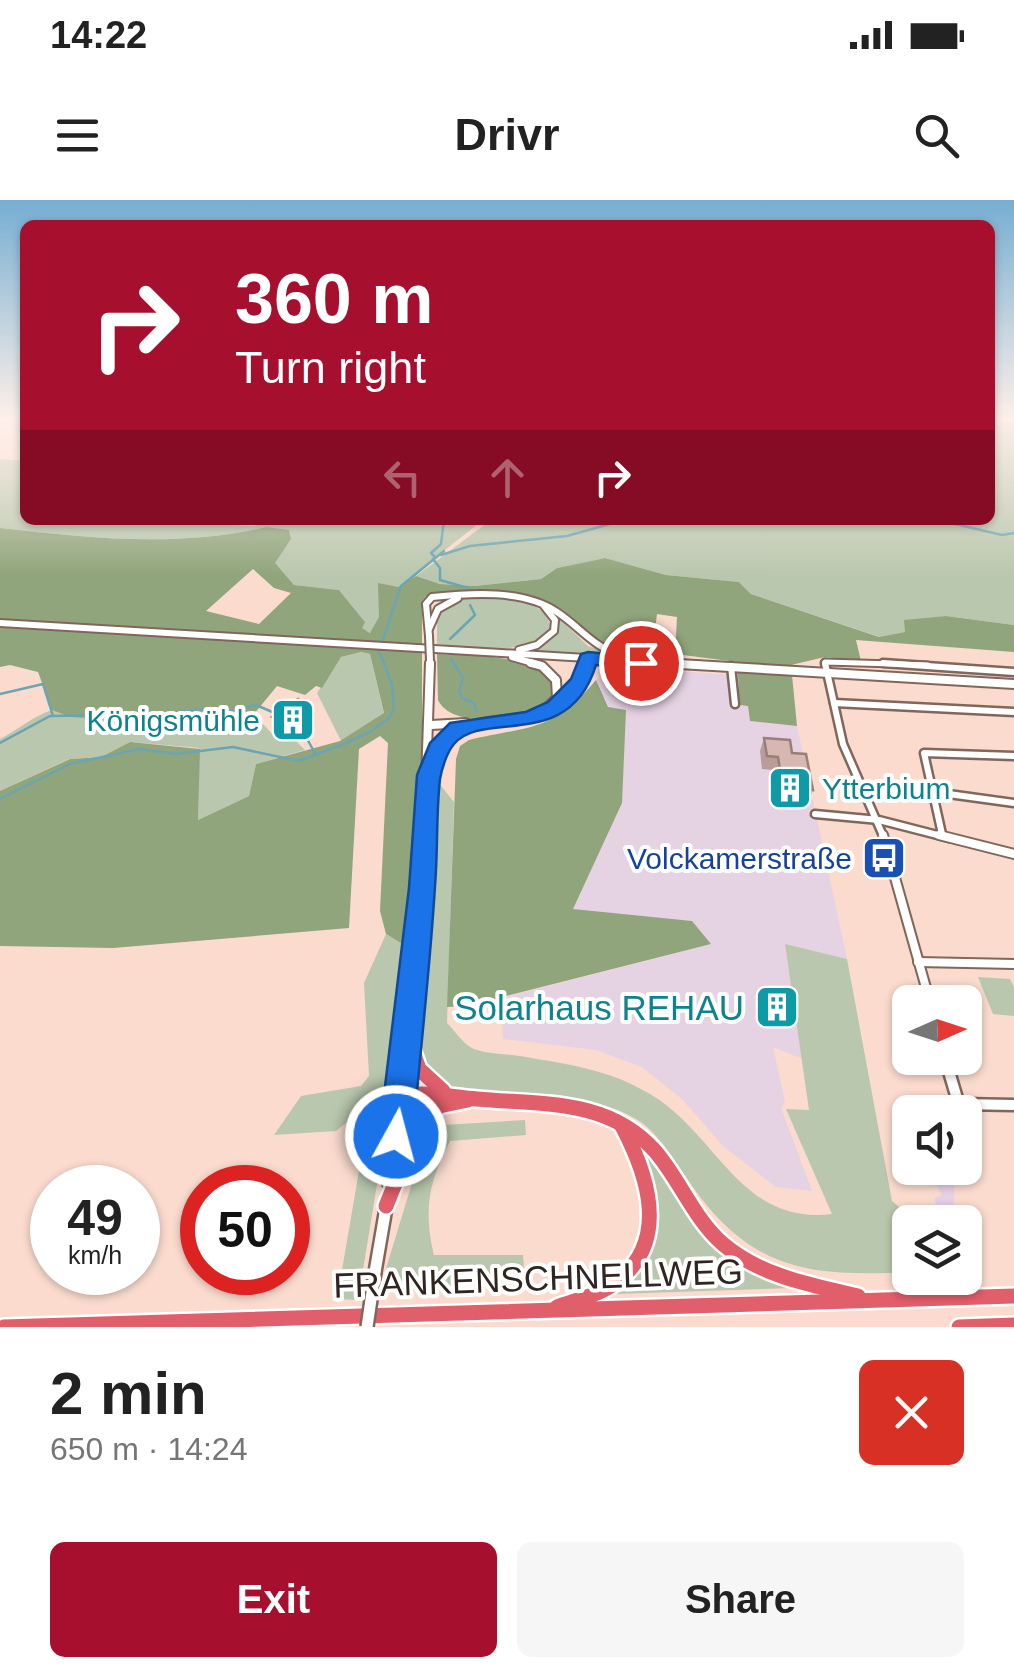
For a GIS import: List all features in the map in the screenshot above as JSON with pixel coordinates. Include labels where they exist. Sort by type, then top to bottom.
[{"type":"highway","points":[[407,1037],[419,1068],[441,1099]]},
{"type":"highway","points":[[401,1099],[475,1098],[578,1104],[619,1121],[645,1140],[703,1222],[724,1244],[786,1278],[874,1300]]},
{"type":"highway","points":[[386,1206],[417,1129],[441,1099]]},
{"type":"highway","points":[[549,1310],[616,1282],[637,1260],[647,1240],[652,1213],[650,1186],[640,1158],[619,1121]]},
{"type":"highway","name":"FRANKENSCHNELLWEG","points":[[4,1327],[1014,1296]]},
{"type":"highway","points":[[959,1327],[1014,1325]]},
{"type":"main road","points":[[429,633],[442,604],[464,597]]},
{"type":"main road","points":[[367,1327],[401,1099],[431,726],[437,710],[430,661],[428,599],[520,599],[542,605],[560,614],[590,645],[641,660]]},
{"type":"main road","points":[[494,652],[526,649],[550,637],[554,620],[542,605]]},
{"type":"main road","points":[[0,623],[1014,684]]},
{"type":"main road","points":[[494,652],[542,666],[550,673],[558,688],[556,698],[542,714]]},
{"type":"main road","points":[[431,726],[478,724],[542,714],[576,688],[588,658]]},
{"type":"main road","points":[[625,660],[731,668]]},
{"type":"main road","points":[[437,710],[458,725]]},
{"type":"main road","points":[[429,775],[441,743],[458,725]]},
{"type":"street","points":[[925,985],[879,820],[871,810],[842,739],[825,662],[1014,672]]},
{"type":"street","points":[[731,668],[735,704]]},
{"type":"street","points":[[834,703],[1014,712]]},
{"type":"street","points":[[942,834],[924,753],[928,750],[1014,756]]},
{"type":"street","points":[[934,792],[1014,802]]},
{"type":"street","points":[[816,814],[879,820],[1014,854]]},
{"type":"street","points":[[918,962],[1014,964]]},
{"type":"street","points":[[982,1107],[1014,1106]]},
{"type":"shaded area","points":[[639,669],[738,675],[740,705],[748,706],[750,721],[797,726],[847,959],[785,945],[803,1059],[773,1047],[785,1102],[781,1108],[812,1191],[776,1187],[723,1146],[682,1099],[642,1067],[596,1050],[503,1039],[501,998],[711,944],[692,921],[572,910],[622,802],[608,707],[596,680]]},
{"type":"shaded area","points":[[936,1185],[954,1185],[954,1205],[936,1205],[934,1198],[942,1195]]},
{"type":"green space","points":[[0,472],[20,472],[20,525],[477,525],[398,587],[371,633],[361,628],[364,621],[339,590],[294,585],[274,563],[291,539],[266,527],[167,539],[100,538],[0,528]]},
{"type":"green space","points":[[995,472],[1014,472],[1014,625],[946,616],[905,621],[905,632],[880,637],[751,594],[739,582],[666,575],[605,558],[557,568],[541,579],[475,586],[440,584],[416,576],[484,525],[995,525]]},
{"type":"green space","points":[[266,527],[289,530],[291,539],[275,563],[294,585],[339,590],[365,622],[362,628],[370,633],[379,617],[378,583],[398,587],[416,576],[440,584],[475,586],[541,579],[557,568],[605,558],[666,575],[739,582],[751,594],[879,637],[905,632],[904,620],[946,616],[1014,625],[1014,652],[856,640],[861,661],[825,657],[791,665],[797,726],[750,721],[748,706],[740,705],[737,662],[675,654],[677,617],[657,614],[652,652],[590,641],[560,609],[542,601],[426,596],[422,601],[422,782],[409,948],[386,934],[380,911],[388,743],[380,736],[359,749],[349,928],[113,948],[0,946],[0,791],[70,759],[101,757],[130,742],[200,749],[198,820],[249,796],[256,764],[340,741],[384,713],[370,654],[361,652],[341,657],[322,688],[316,686],[305,695],[277,686],[254,714],[71,717],[52,710],[38,672],[10,665],[0,667],[0,528],[133,539],[233,533]],"holes":[[[253,569],[274,588],[291,593],[259,624],[206,611]]]},
{"type":"green space","points":[[452,601],[530,604],[548,619],[550,631],[511,648],[437,644],[437,616]]},
{"type":"green space","points":[[553,612],[588,646],[623,657],[524,652],[556,635],[558,624]]},
{"type":"green space","points":[[370,654],[384,714],[341,741],[317,693],[341,657]]},
{"type":"green space","points":[[437,654],[494,657],[535,667],[548,674],[554,694],[531,711],[514,716],[460,716],[438,700]]},
{"type":"green space","points":[[596,680],[608,707],[626,710],[622,803],[573,909],[692,921],[711,944],[502,997],[501,1004],[447,1007],[456,759],[460,746],[469,740],[553,718]]},
{"type":"green space","points":[[52,710],[88,718],[254,714],[273,735],[293,738],[305,750],[256,764],[249,796],[198,820],[199,748],[130,742],[101,757],[69,759],[0,791],[0,739]]},
{"type":"green space","points":[[437,781],[454,802],[447,1023],[474,1049],[587,1069],[618,1078],[650,1094],[674,1111],[752,1192],[774,1206],[800,1214],[832,1214],[786,1109],[809,1110],[785,944],[847,959],[892,1201],[897,1205],[892,1205],[892,1272],[813,1269],[760,1251],[736,1235],[713,1212],[652,1131],[636,1119],[587,1101],[485,1091],[434,1081],[417,1044]]},
{"type":"green space","points":[[386,934],[409,948],[393,1076],[368,1102],[387,1124],[358,1300],[337,1299],[367,1124],[347,1122],[336,1131],[274,1135],[301,1096],[361,1086],[369,1076],[364,983]]},
{"type":"green space","points":[[978,977],[1010,979],[1014,987],[1014,1016],[993,1014]]},
{"type":"green space","points":[[525,1120],[526,1135],[450,1141],[433,1183],[429,1224],[434,1255],[523,1255],[525,1279],[385,1293],[385,1272],[422,1150],[444,1125]]},
{"type":"green space","points":[[636,1142],[641,1143],[694,1218],[795,1288],[616,1294],[615,1290],[644,1258],[657,1221],[653,1181]]},
{"type":"building","points":[[298,699],[306,704],[280,722],[272,717]]},
{"type":"building","points":[[764,738],[790,740],[792,753],[806,754],[813,790],[783,787],[778,757],[767,756]]},
{"type":"building","points":[[784,995],[788,1008],[777,1005],[774,996]]},
{"type":"waterway","points":[[435,557],[431,553],[441,544],[443,525]]},
{"type":"waterway","points":[[441,555],[470,546],[567,536],[606,525]]},
{"type":"waterway","points":[[959,525],[1002,535],[1014,533]]},
{"type":"waterway","points":[[433,560],[444,551]]},
{"type":"waterway","points":[[316,755],[372,731],[390,717],[394,707],[392,684],[379,651],[401,586],[433,560]]},
{"type":"waterway","points":[[433,560],[440,568],[440,580],[468,588]]},
{"type":"waterway","points":[[450,639],[475,615],[470,605]]},
{"type":"waterway","points":[[451,659],[463,678],[459,691],[462,698],[474,703],[476,711]]},
{"type":"waterway","points":[[0,694],[43,684],[53,716]]},
{"type":"waterway","points":[[53,716],[165,714],[205,709],[223,713],[256,705],[277,714]]},
{"type":"waterway","points":[[0,743],[53,716]]},
{"type":"waterway","points":[[293,725],[316,755]]},
{"type":"waterway","points":[[0,799],[70,764],[140,749],[176,754],[233,747],[299,761],[316,755]]},
{"type":"place","name":"Königsmühle","points":[[293,720]]},
{"type":"place","name":"Ytterbium","points":[[790,788]]},
{"type":"place","name":"Volckamerstraße","points":[[884,858]]},
{"type":"place","name":"Solarhaus REHAU","points":[[777,1007]]},
{"type":"route","points":[[396,1136],[422,888],[429,775],[441,743],[458,728],[530,718],[555,707],[576,688],[588,658],[641,663]]}]
